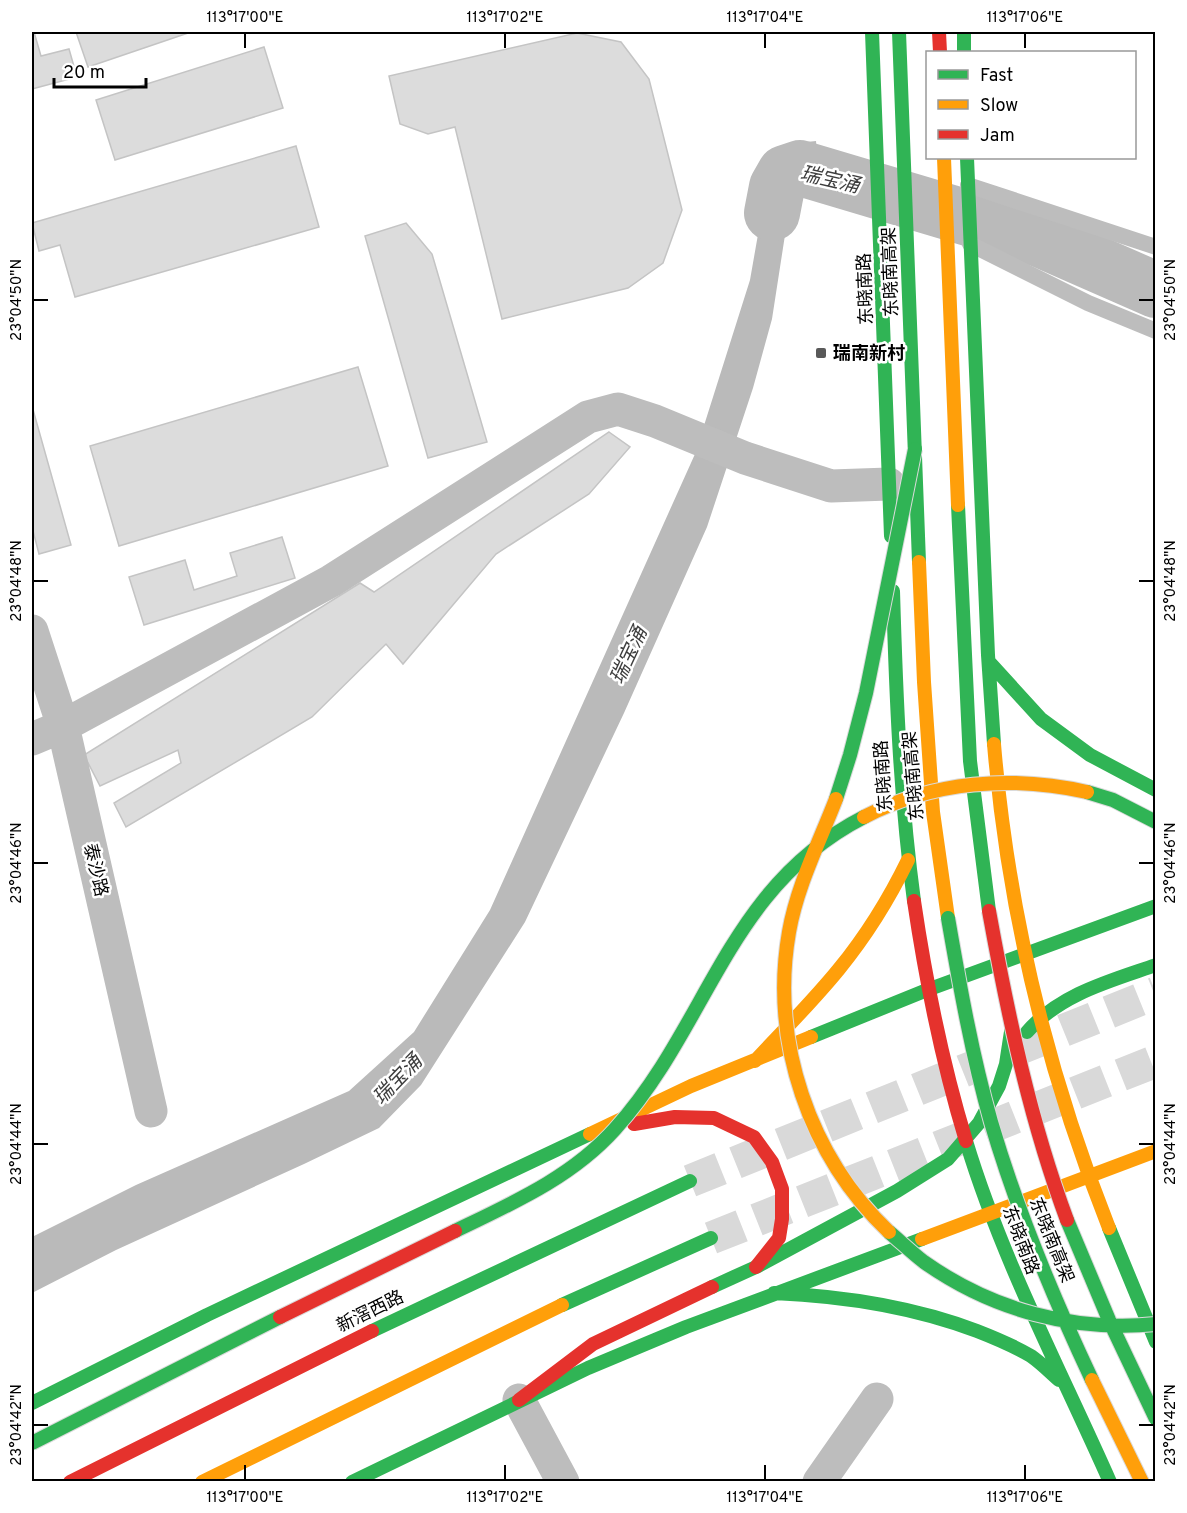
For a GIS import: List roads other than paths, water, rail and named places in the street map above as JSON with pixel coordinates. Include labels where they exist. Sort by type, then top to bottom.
[{"type":"main road","name":"东晓南路","points":[[872,32],[898,743],[908,860],[927,990],[965,1139],[1015,1276],[1110,1482]]},
{"type":"main road","name":"东晓南高架","points":[[899,32],[924,682],[930,781],[940,868],[958,979],[996,1138],[1031,1238],[1105,1409],[1142,1482]]},
{"type":"main road","points":[[939,32],[940,51]]},
{"type":"main road","points":[[964,32],[964,51]]},
{"type":"main road","name":"东晓南高架","points":[[944,159],[967,707],[973,782],[991,922],[1012,1031],[1043,1150],[1080,1252],[1155,1419]]},
{"type":"main road","points":[[967,159],[990,663],[1002,816],[1025,954],[1050,1059],[1074,1137],[1150,1350],[1126,1349],[1113,1352]]},
{"type":"main road","points":[[915,449],[862,711],[838,793],[801,890],[789,932],[783,970],[785,1009],[790,1053],[800,1093],[820,1141],[873,1216],[903,1245],[939,1271],[970,1290],[1001,1304],[1047,1317],[1094,1324],[1155,1324]]},
{"type":"main road","points":[[990,663],[1041,719],[1090,755],[1155,790]]},
{"type":"main road","points":[[32,1443],[299,1307],[524,1198],[590,1154],[617,1127],[641,1095],[674,1046],[712,979],[759,904],[782,878],[808,855],[838,831],[864,816],[905,798],[946,788],[987,782],[1023,782],[1072,788],[1111,801],[1155,822]]},
{"type":"main road","points":[[755,1061],[851,954],[891,893],[908,860]]},
{"type":"main road","points":[[32,1403],[207,1315],[691,1086],[927,990],[1155,906]]},
{"type":"main road","points":[[519,1400],[593,1344],[756,1267],[897,1191],[948,1159],[979,1123],[999,1086],[1006,1064],[1025,954]]},
{"type":"main road","points":[[991,1211],[992,1175],[999,1119],[1021,1040],[1029,1028],[1053,1008],[1080,993],[1155,965]]},
{"type":"main road","points":[[595,1131],[675,1117],[714,1118],[754,1137],[772,1162],[782,1189],[782,1219],[779,1238],[756,1267]]},
{"type":"main road","points":[[352,1482],[519,1400],[686,1327],[1155,1151]]},
{"type":"main road","name":"新滘西路","points":[[70,1482],[399,1317],[690,1181]]},
{"type":"main road","points":[[202,1482],[527,1320],[711,1238]]},
{"type":"main road","points":[[774,1293],[845,1298],[943,1318],[1016,1347],[1034,1358],[1069,1390],[1072,1377],[1077,1371],[1097,1358]]},
{"type":"street","points":[[32,739],[63,726],[331,581],[588,417],[618,409],[655,421],[745,458],[831,486],[890,484]]},
{"type":"street","name":"泰沙路","points":[[32,631],[63,726],[151,1111]]},
{"type":"street","points":[[819,1482],[877,1399]]},
{"type":"street","points":[[519,1400],[563,1482]]},
{"type":"lane","points":[[968,185],[1155,247]]},
{"type":"lane","points":[[970,244],[1088,303],[1155,331]]},
{"type":"water","points":[[816,141],[820,189],[790,191],[772,319],[753,388],[707,527],[624,713],[525,922],[421,1085],[379,1128],[116,1250],[32,1293],[32,1237],[136,1185],[349,1091],[414,1032],[490,910],[695,454],[750,280],[770,166],[787,144]]},
{"type":"water","points":[[1024,211],[1155,263],[1155,306],[1022,251]]},
{"type":"waterway","name":"瑞宝涌","points":[[772,213],[777,187],[785,173],[800,168],[1042,240],[1156,290]]},
{"type":"tunnel","points":[[1018,1049],[1156,993]]},
{"type":"tunnel","points":[[711,1238],[1156,1061]]},
{"type":"tunnel","points":[[690,1181],[973,1067]]},
{"type":"place","name":"瑞南新村","points":[[821,353]]}]
